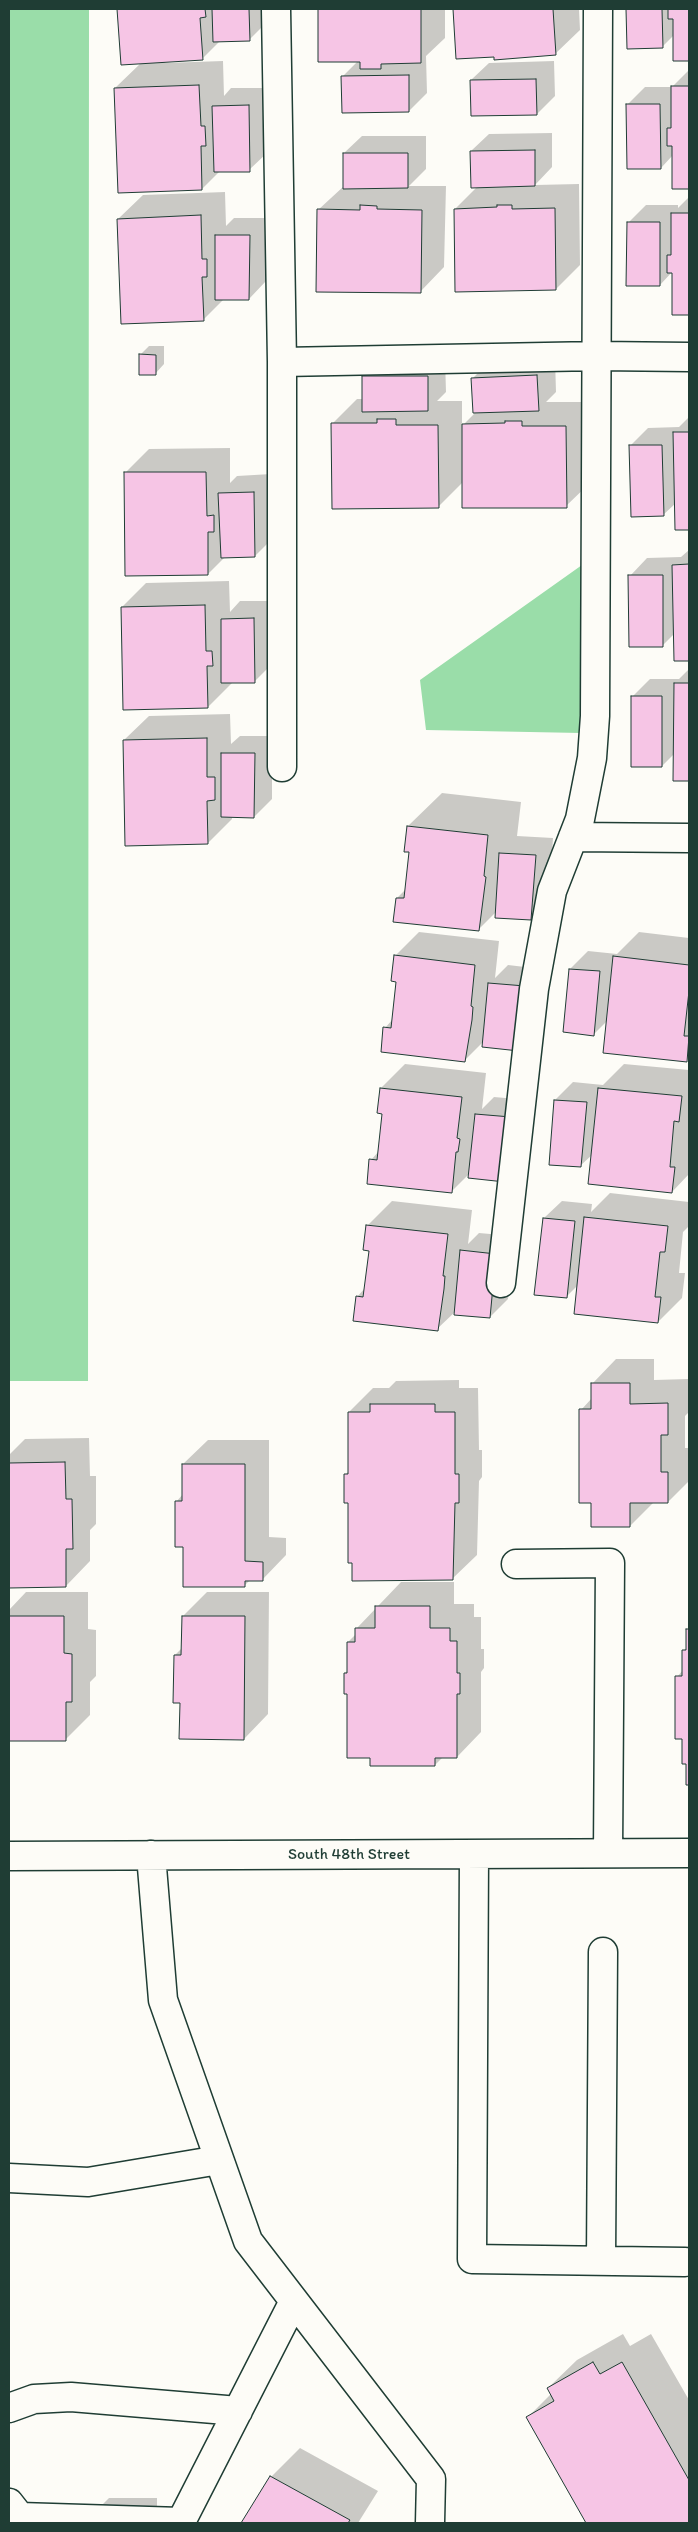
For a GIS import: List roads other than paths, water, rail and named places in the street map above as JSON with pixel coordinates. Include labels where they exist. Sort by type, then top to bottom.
[{"type":"street","points":[[276,9],[282,362],[282,767]]},
{"type":"street","points":[[501,1283],[534,989],[552,891],[580,818],[592,758],[595,716],[598,356],[598,9]]},
{"type":"street","points":[[282,362],[598,356],[689,357]]},
{"type":"street","points":[[573,837],[689,838]]},
{"type":"street","points":[[516,1564],[610,1562],[608,1854]]},
{"type":"street","name":"South 48th Street","points":[[9,1856],[689,1853]]},
{"type":"street","points":[[474,1854],[472,2259],[685,2262]]},
{"type":"street","points":[[151,1856],[163,2000],[248,2241],[430,2478],[430,2523]]},
{"type":"street","points":[[601,2261],[604,1952]]},
{"type":"street","points":[[9,2178],[88,2182],[219,2160]]},
{"type":"street","points":[[14,2510],[181,2522],[294,2301]]},
{"type":"street","points":[[9,2408],[34,2399],[71,2398],[238,2412]]}]
